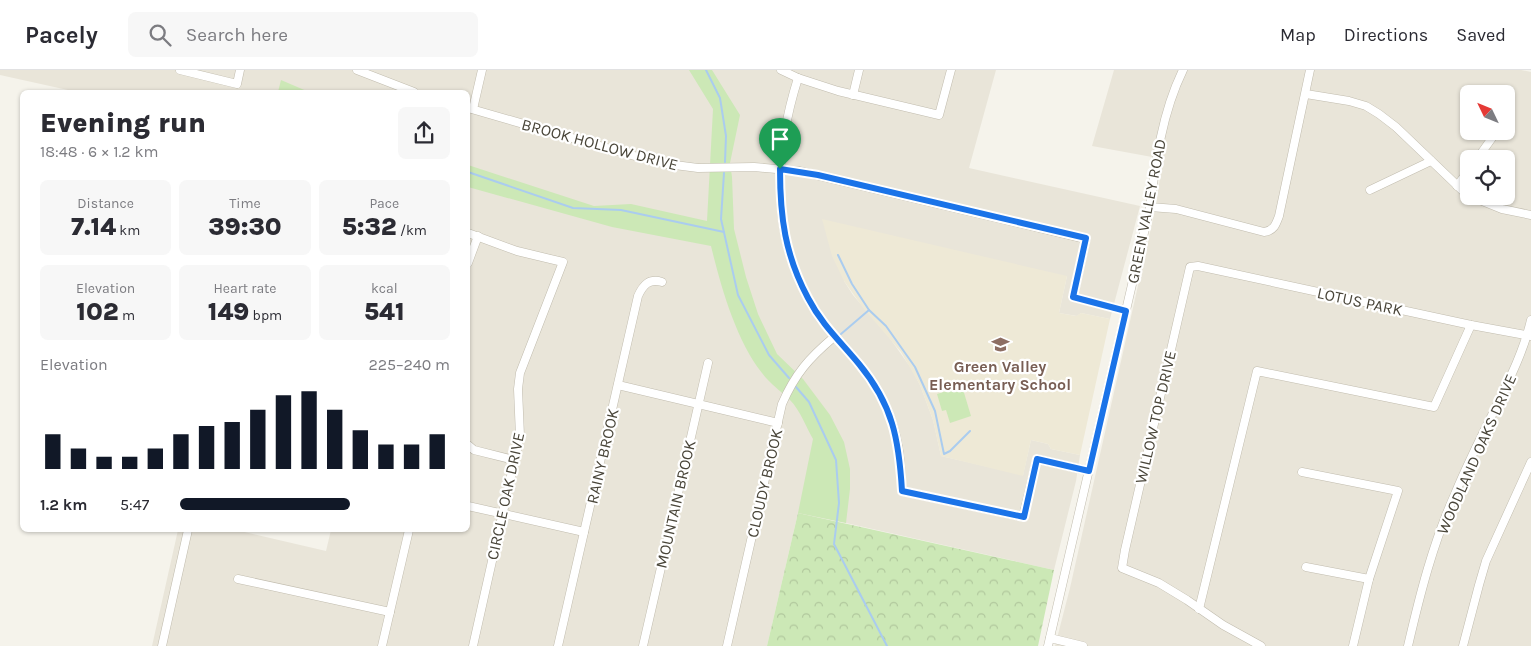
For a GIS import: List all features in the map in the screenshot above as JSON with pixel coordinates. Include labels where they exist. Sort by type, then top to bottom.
[{"type":"street","points":[[180,70],[237,84],[240,70]]},
{"type":"street","points":[[357,70],[409,90]]},
{"type":"street","points":[[470,108],[482,70]]},
{"type":"street","points":[[781,70],[798,78],[853,95],[940,115],[951,70]]},
{"type":"street","points":[[853,95],[859,70]]},
{"type":"street","name":"GREEN VALLEY ROAD","points":[[1049,642],[1150,207],[1154,172],[1163,129],[1174,89],[1183,70]]},
{"type":"street","points":[[1150,207],[1168,208],[1264,232],[1271,231],[1275,227],[1278,216],[1310,70]]},
{"type":"street","points":[[798,78],[789,109],[780,169],[780,212],[788,252],[808,299],[834,337],[859,364],[875,386],[884,403],[894,426],[899,447],[902,491],[1024,517],[1037,459],[1089,471]]},
{"type":"street","points":[[1306,94],[1366,106],[1392,124],[1460,188]]},
{"type":"street","name":"BROOK HOLLOW DRIVE","points":[[470,108],[667,164],[698,168],[754,167],[818,175],[1086,238],[1073,297],[1126,311]]},
{"type":"street","points":[[1370,190],[1431,161]]},
{"type":"street","points":[[1457,186],[1460,182]]},
{"type":"street","points":[[1492,205],[1531,216]]},
{"type":"street","points":[[470,233],[478,236],[470,258]]},
{"type":"street","name":"CIRCLE OAK DRIVE","points":[[473,646],[520,436],[518,389],[520,373],[563,262],[516,251],[478,236]]},
{"type":"street","name":"LOTUS PARK","points":[[1190,267],[1198,266],[1529,336]]},
{"type":"street","name":"WILLOW TOP DRIVE","points":[[1190,267],[1122,568],[1159,583],[1200,609]]},
{"type":"street","name":"RAINY BROOK","points":[[558,646],[638,296],[643,287],[652,280],[662,282]]},
{"type":"street","name":"WOODLAND OAKS DRIVE","points":[[1408,646],[1427,569],[1440,532],[1458,488],[1529,336],[1531,320]]},
{"type":"street","points":[[1261,646],[1223,625],[1200,609],[1257,371],[1434,407],[1471,325]]},
{"type":"street","name":"CLOUDY BROOK","points":[[727,646],[782,404],[796,376],[815,353],[834,337]]},
{"type":"street","name":"MOUNTAIN BROOK","points":[[643,646],[708,363]]},
{"type":"street","points":[[618,385],[778,423]]},
{"type":"street","points":[[470,446],[479,452],[514,460]]},
{"type":"street","points":[[1463,646],[1486,561],[1531,462]]},
{"type":"street","points":[[1302,472],[1398,491],[1369,579],[1353,646]]},
{"type":"street","points":[[470,506],[584,532]]},
{"type":"street","points":[[162,646],[188,532]]},
{"type":"street","points":[[382,646],[409,532]]},
{"type":"street","points":[[1306,567],[1369,579]]},
{"type":"street","points":[[238,579],[390,612]]},
{"type":"street","points":[[1049,642],[1083,646]]},
{"type":"shaded area","points":[[0,70],[996,70],[969,168],[1140,206],[1110,319],[1081,313],[1077,316],[1059,313],[1067,276],[844,281],[911,368],[920,385],[933,420],[941,456],[1023,475],[1031,440],[1048,444],[1051,449],[1080,455],[1076,481],[1054,570],[798,513],[767,646],[152,646],[178,532],[245,532],[326,551],[331,532],[470,532],[470,90],[68,90],[0,75]]},
{"type":"shaded area","points":[[1114,70],[1521,70],[1531,72],[1531,646],[1055,646],[1070,588],[1155,210],[1163,159],[1092,146]]},
{"type":"shaded area","name":"Green Valley Elementary School","points":[[822,219],[1067,276],[1059,313],[1076,316],[1081,313],[1110,319],[1080,455],[1051,449],[1048,444],[1031,440],[1023,476],[941,456],[933,420],[920,385],[901,352],[864,309],[844,281],[832,256]]},
{"type":"green space","points":[[689,70],[712,70],[740,115],[730,163],[734,229],[746,277],[758,314],[777,354],[803,379],[830,415],[844,442],[850,469],[846,523],[798,513],[813,439],[794,404],[765,377],[744,345],[730,312],[711,246],[612,227],[470,188],[470,166],[594,206],[631,204],[707,221],[713,109]]},
{"type":"green space","points":[[281,80],[304,90],[278,90]]},
{"type":"green space","points":[[962,386],[971,416],[950,423],[946,410],[942,411],[937,394]]},
{"type":"green space","points":[[798,513],[1054,570],[1038,646],[767,646]]},
{"type":"waterway","points":[[706,70],[720,98],[726,136],[725,162]]},
{"type":"waterway","points":[[470,173],[573,208],[621,210],[724,232]]},
{"type":"waterway","points":[[724,173],[721,219],[738,295],[769,355],[789,378]]},
{"type":"waterway","points":[[838,255],[852,284],[869,310],[886,326],[915,367],[935,411],[944,454],[950,451],[970,431]]},
{"type":"waterway","points":[[841,334],[869,310]]},
{"type":"waterway","points":[[796,387],[809,402],[836,460],[839,503],[834,544],[887,646]]},
{"type":"place","name":"Green Valley Elementary School","points":[[1000,344]]},
{"type":"route","points":[[780,169],[818,175],[1086,238],[1073,297],[1126,311],[1089,471],[1037,459],[1024,517],[902,491],[899,447],[894,426],[884,403],[875,386],[859,364],[834,337],[820,318],[808,299],[788,252],[780,212],[780,169]]}]
